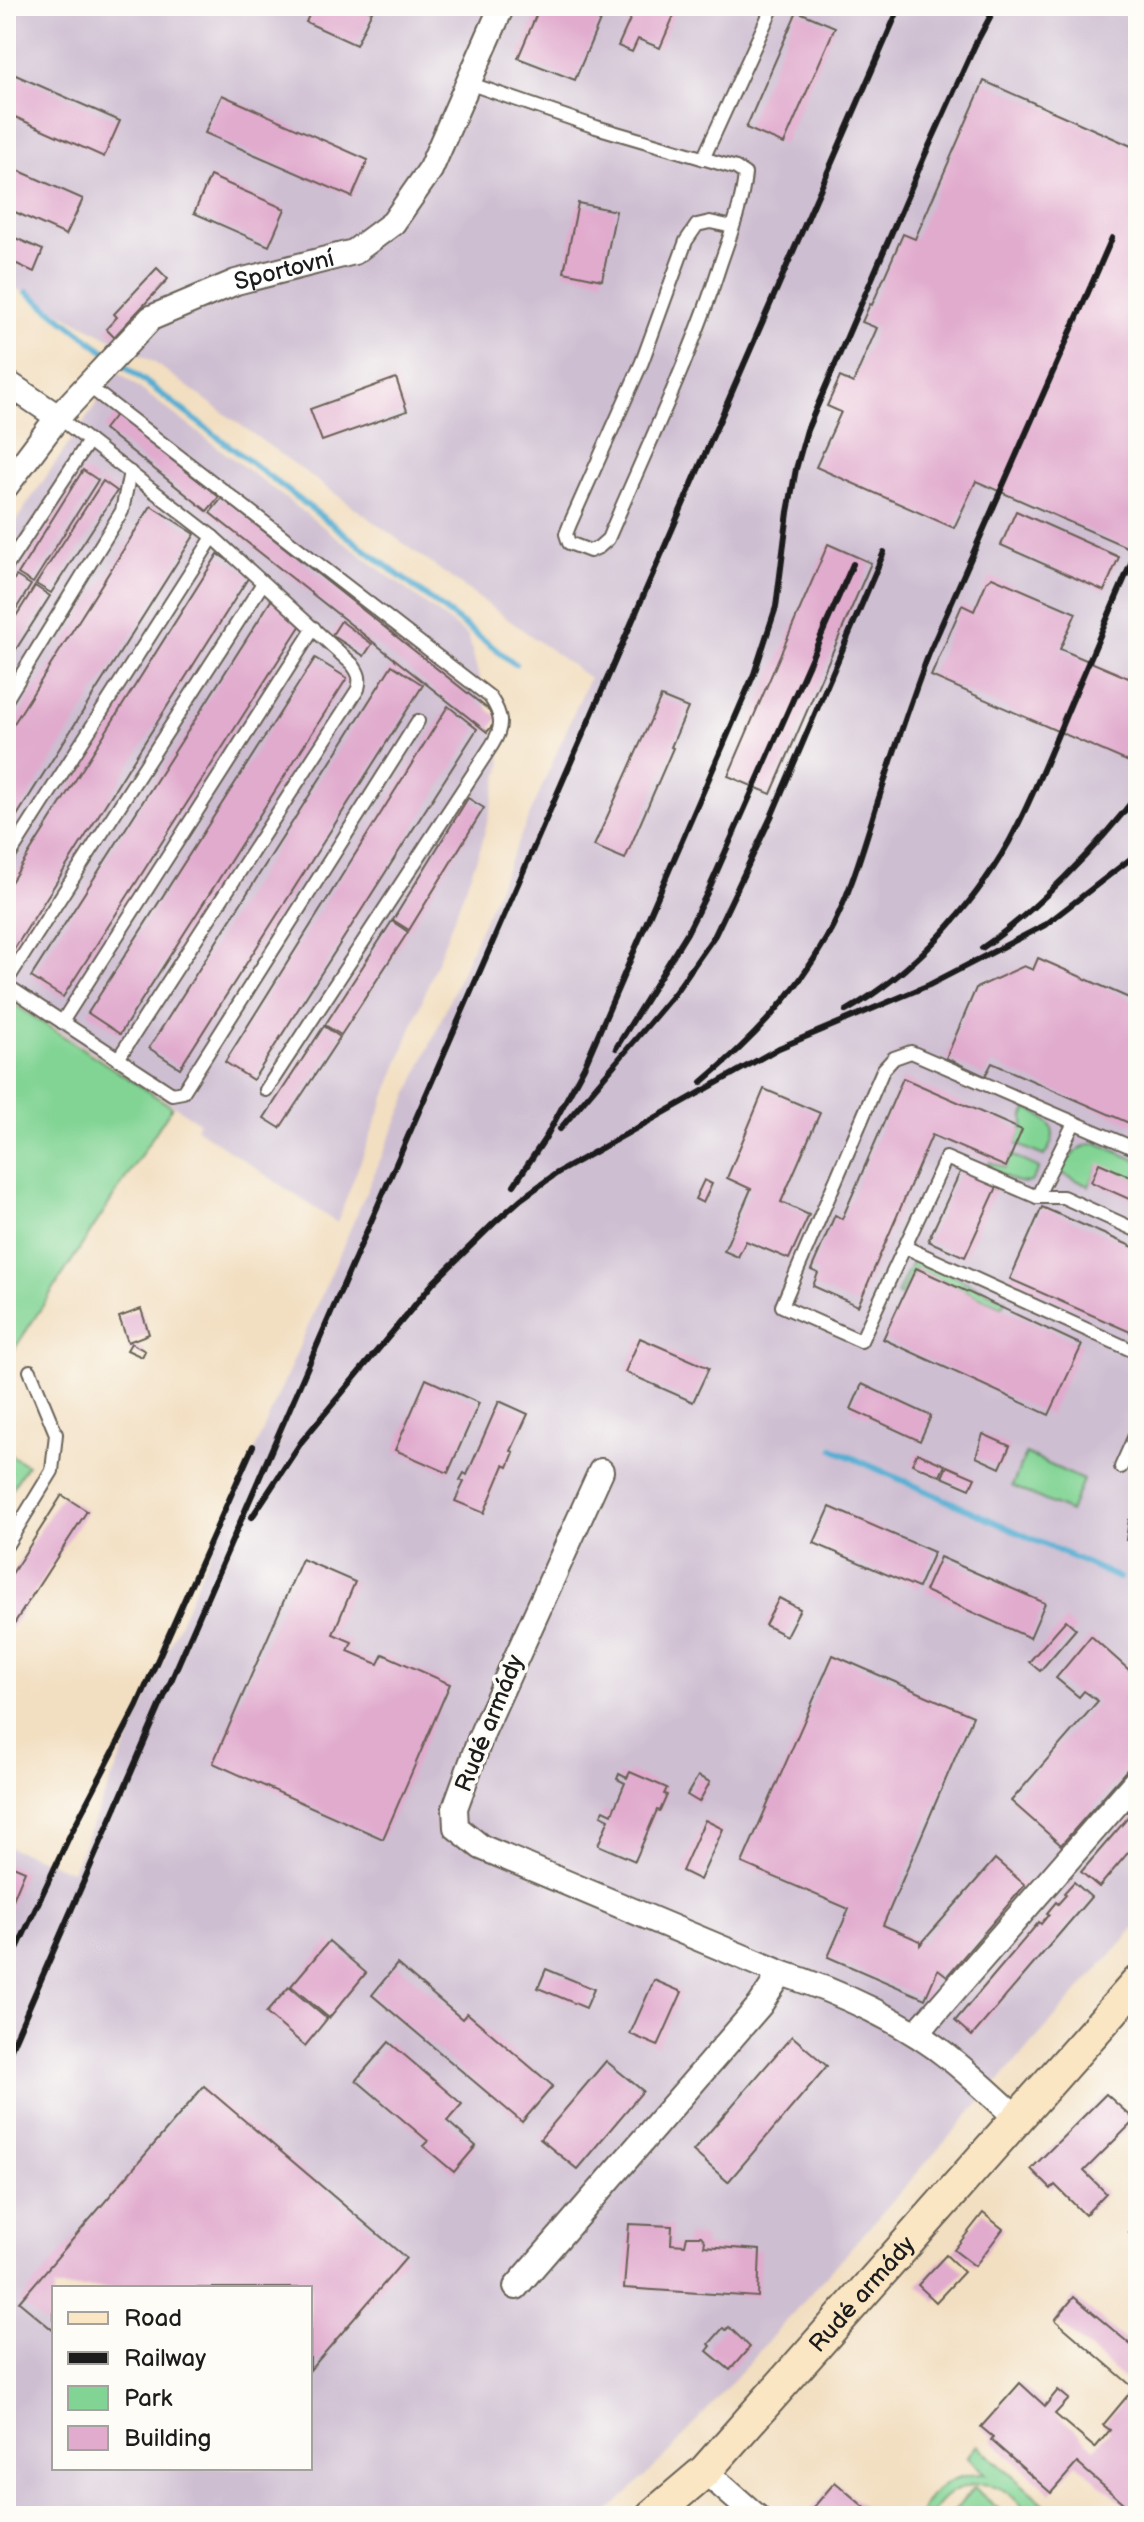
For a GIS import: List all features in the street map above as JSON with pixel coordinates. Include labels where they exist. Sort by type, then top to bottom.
[{"type":"main road","name":"Rudé armády","points":[[652,2516],[705,2471],[1138,1982]]},
{"type":"main road","name":"Rudé armády","points":[[676,2516],[705,2471]]},
{"type":"street","name":"Sportovní","points":[[6,486],[58,417],[151,318],[236,282],[354,252],[393,223],[430,170],[502,6]]},
{"type":"street","points":[[6,382],[58,417]]},
{"type":"street","name":"Rudé armády","points":[[601,1471],[483,1731],[455,1808],[456,1827],[481,1847],[781,1973],[820,1986],[916,2034],[950,2058],[1016,2117]]},
{"type":"street","points":[[916,2034],[1138,1779]]},
{"type":"street","points":[[516,2287],[760,2005],[781,1973]]},
{"type":"street","points":[[705,2471],[756,2516]]},
{"type":"lane","points":[[703,159],[773,6]]},
{"type":"lane","points":[[468,83],[508,99],[736,168],[745,174],[743,194],[733,227],[703,319],[608,539],[590,551],[569,543],[566,534],[642,362],[686,241],[697,225],[710,222],[733,227]]},
{"type":"lane","points":[[87,385],[490,697],[498,708],[502,722],[492,745],[266,1090]]},
{"type":"lane","points":[[58,417],[213,537],[359,673],[358,689],[118,1059]]},
{"type":"lane","points":[[6,567],[89,441]]},
{"type":"lane","points":[[6,700],[122,511],[130,472]]},
{"type":"lane","points":[[6,861],[213,537]]},
{"type":"lane","points":[[263,583],[6,984],[172,1094],[183,1092],[418,721]]},
{"type":"lane","points":[[62,1022],[314,628]]},
{"type":"lane","points":[[1138,1150],[911,1052],[894,1058],[883,1070],[782,1306],[861,1341],[946,1158],[1037,1197],[1063,1197],[1138,1231]]},
{"type":"lane","points":[[1037,1197],[1074,1123]]},
{"type":"lane","points":[[905,1247],[1138,1353]]},
{"type":"lane","points":[[6,1546],[52,1471],[56,1434],[30,1371]]},
{"type":"lane","points":[[1121,1467],[1138,1429]]},
{"type":"shaded area","points":[[6,6],[1138,6],[1138,1924],[668,2454],[604,2516],[33,2516],[6,2499],[6,1846],[72,1871],[589,678],[155,363],[6,283]]},
{"type":"shaded area","points":[[118,372],[468,636],[502,763],[481,847],[337,1223],[196,1128],[199,1122],[6,996],[6,535]]},
{"type":"green space","points":[[6,999],[172,1107],[6,1362]]},
{"type":"green space","points":[[1028,1108],[1048,1122],[1053,1133],[1044,1156],[1015,1144]]},
{"type":"green space","points":[[1097,1143],[1138,1161],[1138,1182],[1099,1165],[1089,1186],[1061,1173],[1074,1153]]},
{"type":"green space","points":[[1011,1155],[1039,1168],[1031,1182],[1014,1181],[988,1166],[990,1162],[1005,1168]]},
{"type":"green space","points":[[914,1258],[1005,1300],[1002,1307],[915,1268],[900,1296],[897,1294]]},
{"type":"green space","points":[[6,1452],[27,1465],[6,1498]]},
{"type":"green space","points":[[1026,1454],[1083,1480],[1070,1512],[1012,1486]]},
{"type":"green space","points":[[977,2445],[1058,2516],[1034,2515],[1005,2491],[984,2484],[963,2487],[945,2498],[931,2516],[919,2516],[930,2497],[945,2484],[964,2476],[985,2474],[967,2457]]},
{"type":"green space","points":[[974,2488],[1007,2516],[950,2516]]},
{"type":"building","points":[[313,6],[360,6],[372,11],[356,45],[306,22]]},
{"type":"building","points":[[540,6],[606,6],[575,80],[518,58]]},
{"type":"building","points":[[636,6],[678,6],[660,48],[638,39],[632,52],[618,46]]},
{"type":"building","points":[[797,11],[835,27],[784,144],[746,128]]},
{"type":"building","points":[[11,73],[120,121],[104,157],[6,113],[6,85]]},
{"type":"building","points":[[984,81],[1138,149],[1138,552],[976,481],[954,528],[816,467],[841,412],[827,406],[840,377],[853,383],[877,328],[862,322],[903,234],[915,239]]},
{"type":"building","points":[[222,95],[368,160],[352,197],[205,133]]},
{"type":"building","points":[[6,165],[83,199],[66,235],[6,208]]},
{"type":"building","points":[[210,176],[285,209],[269,246],[194,213]]},
{"type":"building","points":[[578,203],[616,211],[602,280],[564,272]]},
{"type":"building","points":[[6,234],[43,250],[34,272],[6,259]]},
{"type":"building","points":[[157,268],[168,279],[114,337],[106,329],[117,317],[114,314]]},
{"type":"building","points":[[396,378],[407,411],[322,441],[310,409]]},
{"type":"building","points":[[115,415],[219,497],[207,511],[104,429]]},
{"type":"building","points":[[83,470],[98,480],[33,583],[18,574]]},
{"type":"building","points":[[103,481],[117,491],[51,593],[36,584]]},
{"type":"building","points":[[222,498],[499,718],[487,732],[210,513]]},
{"type":"building","points":[[151,506],[195,534],[6,833],[6,736]]},
{"type":"building","points":[[1016,511],[1119,557],[1104,591],[1001,545]]},
{"type":"building","points":[[828,544],[871,563],[771,794],[728,776]]},
{"type":"building","points":[[218,554],[250,575],[6,958],[6,890]]},
{"type":"building","points":[[16,576],[31,585],[6,625],[6,592]]},
{"type":"building","points":[[992,577],[1076,613],[1060,649],[1138,682],[1138,747],[1131,763],[931,676],[962,605],[974,611],[987,581]]},
{"type":"building","points":[[35,586],[50,596],[6,665],[6,632]]},
{"type":"building","points":[[272,599],[304,620],[63,997],[31,977]]},
{"type":"building","points":[[341,621],[372,644],[364,656],[332,635]]},
{"type":"building","points":[[315,658],[347,678],[120,1034],[88,1013]]},
{"type":"building","points":[[392,665],[423,685],[180,1068],[149,1048]]},
{"type":"building","points":[[661,697],[688,708],[625,859],[594,846]]},
{"type":"building","points":[[448,706],[477,729],[253,1080],[225,1062]]},
{"type":"building","points":[[468,798],[484,808],[409,930],[393,920]]},
{"type":"building","points":[[392,921],[408,932],[341,1035],[325,1025]]},
{"type":"building","points":[[1038,958],[1138,1002],[1138,1127],[992,1063],[985,1076],[946,1058],[976,988],[1024,966],[1033,970]]},
{"type":"building","points":[[324,1026],[340,1037],[280,1128],[264,1118]]},
{"type":"building","points":[[903,1078],[1022,1130],[1006,1167],[932,1135],[858,1306],[813,1286],[818,1273],[811,1270],[835,1215],[842,1219]]},
{"type":"building","points":[[764,1089],[820,1113],[781,1202],[809,1215],[789,1259],[746,1241],[738,1257],[724,1251],[751,1189],[727,1178]]},
{"type":"building","points":[[1099,1163],[1138,1180],[1138,1203],[1091,1182]]},
{"type":"building","points":[[961,1170],[997,1187],[965,1257],[928,1241]]},
{"type":"building","points":[[704,1180],[712,1184],[703,1203],[695,1199]]},
{"type":"building","points":[[1042,1207],[1138,1249],[1137,1335],[1010,1279]]},
{"type":"building","points":[[916,1268],[1082,1345],[1049,1415],[883,1339]]},
{"type":"building","points":[[141,1309],[149,1334],[128,1342],[119,1317]]},
{"type":"building","points":[[640,1338],[709,1368],[693,1402],[625,1372]]},
{"type":"building","points":[[131,1343],[145,1351],[142,1357],[127,1350]]},
{"type":"building","points":[[426,1379],[479,1403],[448,1473],[395,1450]]},
{"type":"building","points":[[862,1384],[931,1416],[920,1441],[851,1409]]},
{"type":"building","points":[[499,1401],[528,1414],[511,1451],[514,1452],[508,1467],[504,1465],[484,1513],[455,1501],[464,1482],[460,1480],[464,1473],[467,1475]]},
{"type":"building","points":[[983,1434],[1010,1446],[1000,1468],[976,1457]]},
{"type":"building","points":[[917,1453],[945,1465],[940,1476],[912,1464]]},
{"type":"building","points":[[947,1466],[975,1478],[970,1489],[942,1477]]},
{"type":"building","points":[[62,1495],[87,1511],[6,1636],[6,1583]]},
{"type":"building","points":[[830,1507],[934,1552],[918,1588],[814,1543]]},
{"type":"building","points":[[1129,1520],[1138,1522],[1138,1541],[1126,1540]]},
{"type":"building","points":[[940,1557],[1045,1603],[1030,1638],[925,1591]]},
{"type":"building","points":[[302,1559],[355,1582],[333,1634],[352,1642],[348,1651],[378,1664],[383,1654],[450,1684],[383,1839],[213,1763]]},
{"type":"building","points":[[779,1598],[800,1609],[786,1636],[765,1625]]},
{"type":"building","points":[[1066,1620],[1076,1629],[1040,1671],[1029,1662]]},
{"type":"building","points":[[1091,1636],[1138,1678],[1138,1757],[1061,1845],[1011,1801],[1098,1701],[1084,1691],[1079,1697],[1056,1678]]},
{"type":"building","points":[[833,1655],[973,1716],[883,1925],[920,1941],[920,1945],[995,1859],[1025,1885],[947,1976],[938,1969],[925,1999],[828,1957],[849,1909],[742,1863]]},
{"type":"building","points":[[630,1772],[667,1788],[660,1811],[657,1810],[635,1861],[598,1845],[609,1819],[601,1815],[604,1810],[612,1814],[625,1783],[617,1779],[619,1774],[627,1778]]},
{"type":"building","points":[[698,1776],[710,1782],[699,1802],[687,1795]]},
{"type":"building","points":[[1138,1806],[1138,1841],[1099,1887],[1081,1872]]},
{"type":"building","points":[[705,1820],[723,1829],[700,1880],[682,1871]]},
{"type":"building","points":[[6,1863],[25,1871],[6,1916]]},
{"type":"building","points":[[1074,1882],[1091,1897],[972,2036],[955,2021]]},
{"type":"building","points":[[329,1941],[366,1973],[329,2018],[291,1986]]},
{"type":"building","points":[[397,1964],[462,2019],[467,2013],[553,2086],[522,2122],[372,1995]]},
{"type":"building","points":[[546,1969],[594,1989],[586,2008],[538,1988]]},
{"type":"building","points":[[654,1980],[682,1992],[658,2046],[630,2034]]},
{"type":"building","points":[[289,1987],[327,2019],[305,2046],[266,2013]]},
{"type":"building","points":[[792,2036],[827,2066],[728,2182],[693,2151]]},
{"type":"building","points":[[389,2042],[462,2104],[447,2121],[476,2146],[454,2172],[423,2146],[428,2141],[356,2080]]},
{"type":"building","points":[[606,2061],[643,2091],[577,2169],[540,2139]]},
{"type":"building","points":[[204,2086],[406,2258],[312,2368],[312,2286],[52,2286],[52,2329],[19,2302]]},
{"type":"building","points":[[1106,2094],[1135,2120],[1084,2171],[1106,2193],[1085,2215],[1055,2185],[1051,2189],[1031,2169]]},
{"type":"building","points":[[983,2213],[1003,2229],[975,2266],[954,2250]]},
{"type":"building","points":[[1138,2222],[1138,2241],[1129,2233]]},
{"type":"building","points":[[629,2224],[672,2226],[671,2244],[685,2245],[687,2236],[701,2236],[704,2246],[760,2250],[758,2297],[624,2288]]},
{"type":"building","points":[[946,2255],[964,2272],[936,2302],[918,2285]]},
{"type":"building","points":[[1074,2297],[1138,2351],[1138,2384],[1134,2388],[1055,2320]]},
{"type":"building","points":[[729,2327],[750,2347],[730,2370],[707,2351],[723,2328],[726,2330]]},
{"type":"building","points":[[1020,2383],[1045,2406],[1058,2390],[1069,2399],[1055,2414],[1095,2448],[1110,2430],[1103,2425],[1129,2394],[1138,2401],[1138,2516],[1077,2463],[1051,2493],[991,2440],[993,2437],[981,2427]]},
{"type":"building","points":[[835,2482],[870,2512],[867,2516],[807,2515]]},
{"type":"waterway","points":[[27,292],[104,351]]},
{"type":"waterway","points":[[126,367],[515,664]]},
{"type":"waterway","points":[[833,1449],[1119,1578]]},
{"type":"railway","points":[[6,2060],[900,6]]},
{"type":"railway","points":[[514,1185],[546,1137],[584,1067],[754,674],[776,607],[788,512],[807,430],[925,155],[996,6]]},
{"type":"railway","points":[[702,1082],[738,1050],[786,998],[813,960],[842,907],[930,651],[1112,238]]},
{"type":"railway","points":[[846,1011],[871,996],[917,958],[958,915],[994,867],[1034,791],[1138,547]]},
{"type":"railway","points":[[560,1129],[674,994],[715,935],[771,817],[884,552]]},
{"type":"railway","points":[[616,1048],[687,933],[709,889],[853,564]]},
{"type":"railway","points":[[982,948],[1065,877],[1138,794]]},
{"type":"railway","points":[[252,1517],[302,1441],[434,1282],[521,1199],[557,1173],[779,1048],[929,985],[1045,925],[1138,853]]},
{"type":"railway","points":[[6,1972],[70,1835],[137,1706],[253,1446]]}]
